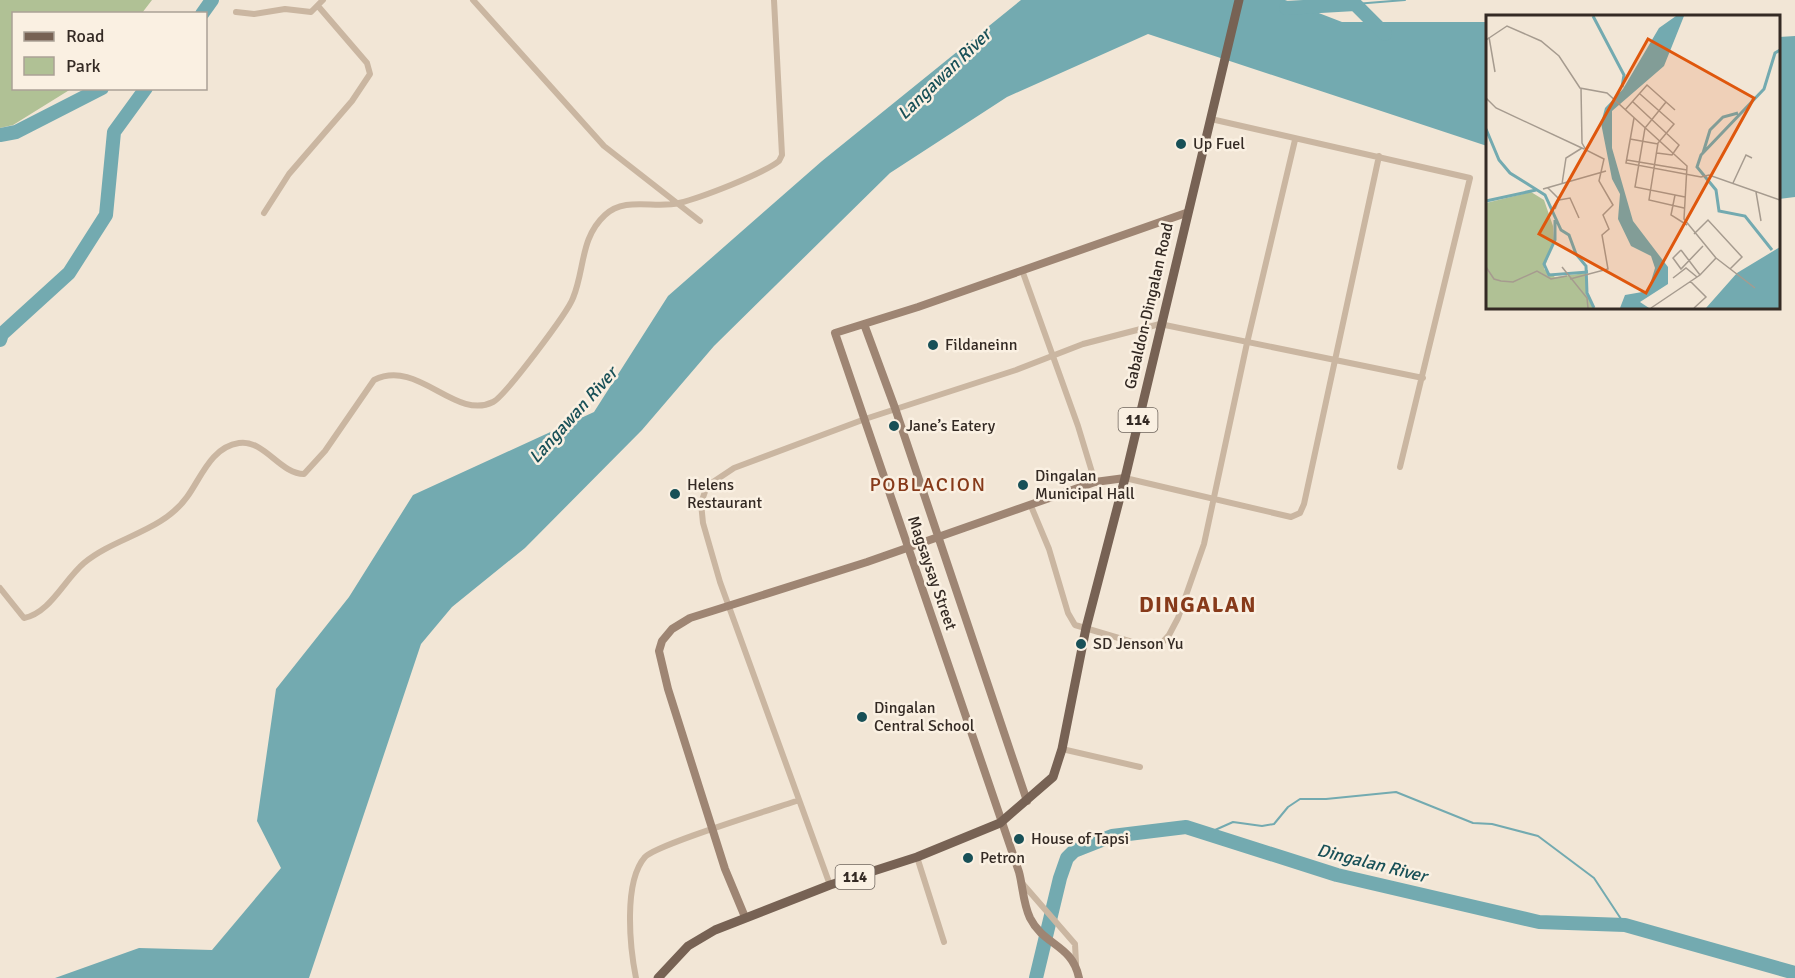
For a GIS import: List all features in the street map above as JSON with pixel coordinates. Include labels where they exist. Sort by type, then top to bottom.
[{"type":"main road","name":"Gabaldon-Dingalan Road","points":[[658,978],[696,941],[745,917],[831,885],[917,857],[1000,823],[1053,777],[1062,749],[1086,628],[1125,478],[1186,213],[1239,0]]},
{"type":"street","points":[[236,12],[254,14],[285,9],[310,12],[323,0]]},
{"type":"street","points":[[473,0],[604,146],[700,220]]},
{"type":"street","points":[[0,588],[24,618],[31,616],[47,604],[68,579],[94,556],[145,530],[175,511],[190,493],[205,467],[234,445],[254,445],[291,470],[304,474],[325,451],[374,380],[384,375],[406,376],[433,387],[457,401],[479,406],[494,402],[507,391],[565,314],[573,299],[589,235],[598,222],[617,206],[679,204],[712,192],[779,161],[782,155],[774,0]]},
{"type":"street","points":[[264,213],[289,174],[352,101],[370,74],[367,63],[318,6]]},
{"type":"street","points":[[1211,119],[1295,140],[1379,156],[1470,178],[1400,467]]},
{"type":"street","points":[[1031,506],[1049,549],[1068,613],[1075,625],[1108,637],[1155,646],[1169,635],[1185,602],[1204,544],[1247,343],[1295,140]]},
{"type":"street","points":[[745,917],[713,830],[668,689],[659,651],[662,641],[680,623],[728,604],[867,562],[1095,483],[1125,478],[1291,517],[1300,513],[1304,504],[1379,156]]},
{"type":"street","points":[[864,324],[1186,213]]},
{"type":"street","points":[[1022,270],[1054,356],[1095,483]]},
{"type":"street","name":"Magsaysay Street","points":[[1027,801],[895,408],[864,324],[835,333],[1000,823],[1022,882],[1030,918],[1042,936],[1057,945],[1076,963]]},
{"type":"street","points":[[831,885],[728,604],[704,523],[701,503],[707,486],[734,468],[865,418],[1117,334],[1160,324],[1423,378]]},
{"type":"street","points":[[1062,749],[1140,767]]},
{"type":"street","points":[[636,978],[630,924],[632,892],[639,865],[647,855],[799,801]]},
{"type":"street","points":[[917,857],[944,942]]},
{"type":"street","points":[[1022,882],[1041,907],[1070,937],[1076,949],[1079,978]]},
{"type":"green space","points":[[0,0],[152,0],[143,12],[12,12],[12,90],[69,90],[13,125],[0,128]]},
{"type":"water","points":[[1021,0],[1285,0],[1342,22],[1486,22],[1486,146],[1148,34],[1007,97],[890,173],[714,346],[642,430],[525,548],[452,607],[421,644],[309,978],[55,978],[139,948],[212,950],[281,868],[257,821],[276,689],[349,597],[413,495],[594,412],[668,296],[822,161]]},
{"type":"water","points":[[1795,36],[1795,197],[1780,199],[1780,37]]},
{"type":"waterway","points":[[203,12],[212,0]]},
{"type":"waterway","points":[[1355,4],[1405,0]]},
{"type":"waterway","name":"Langawan River","points":[[1286,8],[1355,4],[1385,34]]},
{"type":"waterway","points":[[0,135],[16,132],[98,90]]},
{"type":"waterway","points":[[0,340],[2,334],[69,273],[106,215],[114,132],[145,90]]},
{"type":"waterway","points":[[1206,834],[1233,822],[1262,826],[1274,824],[1288,807],[1300,799],[1326,799],[1396,792],[1473,823],[1492,824],[1538,836],[1594,878],[1625,925]]},
{"type":"waterway","name":"Dingalan River","points":[[1036,978],[1067,858],[1074,851],[1112,836],[1186,827],[1337,875],[1539,922],[1625,925],[1795,973]]},
{"type":"place","name":"Up Fuel","points":[[1181,144]]},
{"type":"place","name":"Fildaneinn","points":[[933,345]]},
{"type":"place","name":"Jane’s Eatery","points":[[894,426]]},
{"type":"place","name":"Dingalan Municipal Hall","points":[[1023,485]]},
{"type":"place","name":"Helens Restaurant","points":[[675,494]]},
{"type":"place","name":"SD Jenson Yu","points":[[1081,644]]},
{"type":"place","name":"Dingalan Central School","points":[[862,717]]},
{"type":"place","name":"House of Tapsi","points":[[1019,839]]},
{"type":"place","name":"Petron","points":[[968,858]]},
{"type":"district","name":"POBLACION","points":[[928,484]]},
{"type":"district","name":"DINGALAN","points":[[1198,604]]}]
